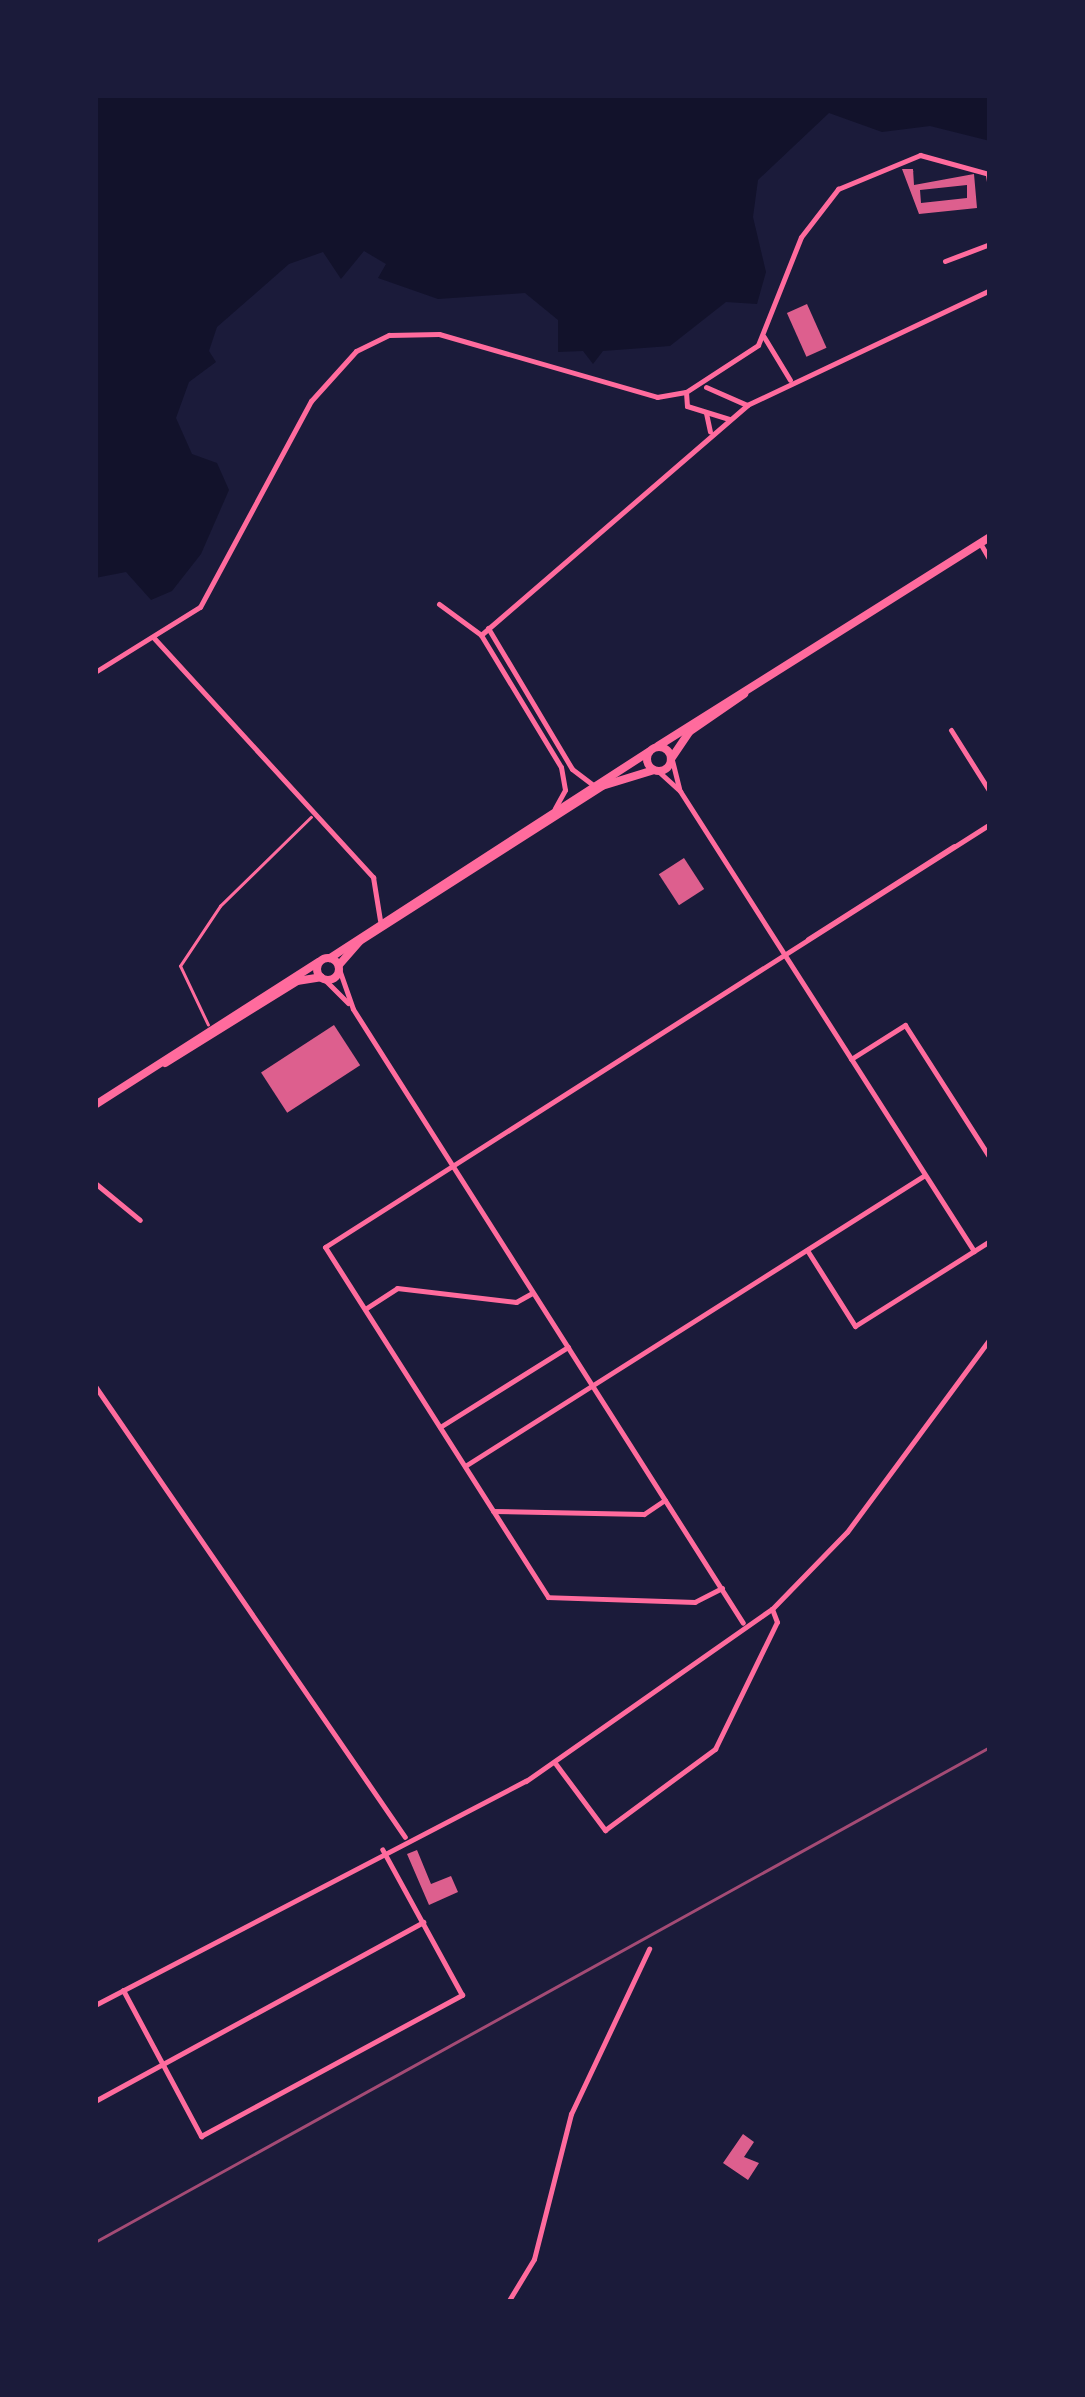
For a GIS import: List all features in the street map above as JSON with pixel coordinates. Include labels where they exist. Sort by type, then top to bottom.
[{"type":"main road","points":[[95,1105],[330,958],[380,920],[555,808],[990,536]]},
{"type":"main road","points":[[134,1080],[297,981],[323,978],[339,967],[360,941],[602,786],[656,770],[671,758],[689,732],[755,684]]},
{"type":"main road","points":[[653,749],[671,758]]},
{"type":"main road","points":[[653,749],[656,770]]},
{"type":"main road","points":[[330,958],[339,967]]},
{"type":"main road","points":[[320,962],[323,978]]},
{"type":"street","points":[[95,672],[203,604],[337,366],[389,335],[439,334],[657,396],[686,392],[706,386],[764,337],[801,237],[838,189],[920,155],[989,173],[990,198]]},
{"type":"street","points":[[945,260],[990,244]]},
{"type":"street","points":[[480,635],[710,432],[747,405],[790,380],[990,290]]},
{"type":"street","points":[[764,337],[790,380]]},
{"type":"street","points":[[706,386],[747,405]]},
{"type":"street","points":[[686,392],[688,406],[729,418]]},
{"type":"street","points":[[706,414],[710,432]]},
{"type":"street","points":[[980,543],[990,560]]},
{"type":"street","points":[[439,604],[480,635],[564,774],[555,808]]},
{"type":"street","points":[[488,628],[579,780],[593,784]]},
{"type":"street","points":[[153,637],[378,884],[380,920]]},
{"type":"street","points":[[950,730],[990,792]]},
{"type":"street","points":[[671,758],[680,791]]},
{"type":"street","points":[[656,770],[680,791],[974,1251]]},
{"type":"street","points":[[722,1588],[695,1602],[552,1599],[325,1247],[990,824]]},
{"type":"street","points":[[339,967],[354,1009],[744,1623]]},
{"type":"street","points":[[323,978],[354,1009]]},
{"type":"street","points":[[850,1059],[904,1025],[990,1158]]},
{"type":"street","points":[[465,1466],[925,1175]]},
{"type":"street","points":[[95,1183],[140,1220]]},
{"type":"street","points":[[807,1250],[856,1326],[990,1240]]},
{"type":"street","points":[[364,1309],[396,1288],[516,1302],[533,1292]]},
{"type":"street","points":[[95,2006],[382,1849],[554,1763],[744,1623],[772,1609],[847,1532],[990,1340]]},
{"type":"street","points":[[440,1427],[568,1347]]},
{"type":"street","points":[[95,1386],[406,1837]]},
{"type":"street","points":[[494,1512],[644,1514],[665,1500]]},
{"type":"street","points":[[554,1763],[605,1830],[716,1749],[774,1632],[772,1609]]},
{"type":"street","points":[[122,1990],[201,2136],[462,1995],[382,1849]]},
{"type":"street","points":[[95,2101],[423,1922]]},
{"type":"street","points":[[508,2302],[534,2259],[571,2114],[649,1949]]},
{"type":"path","points":[[208,1025],[180,966],[220,906],[315,812]]},
{"type":"shaded area","points":[[95,95],[990,95],[990,141],[930,126],[882,132],[829,113],[758,180],[753,217],[766,272],[757,304],[726,302],[670,346],[603,351],[593,364],[583,351],[558,352],[558,320],[525,293],[438,299],[378,278],[386,264],[364,251],[341,279],[323,252],[289,264],[217,327],[209,351],[216,362],[189,382],[176,418],[192,454],[217,463],[229,490],[201,554],[172,591],[151,600],[126,572],[95,578]]},
{"type":"building","points":[[902,169],[913,169],[914,185],[974,174],[977,208],[919,214]],"holes":[[[967,185],[967,198],[921,203],[920,190]]]},
{"type":"building","points":[[807,304],[827,348],[806,357],[787,313]]},
{"type":"building","points":[[684,858],[704,889],[679,905],[659,874]]},
{"type":"building","points":[[334,1025],[360,1065],[287,1113],[261,1072]]},
{"type":"building","points":[[417,1850],[431,1884],[451,1876],[458,1892],[429,1905],[407,1854]]},
{"type":"building","points":[[743,2134],[754,2142],[744,2157],[759,2163],[748,2180],[723,2163]]},
{"type":"railway","points":[[95,2242],[990,1747]]}]
